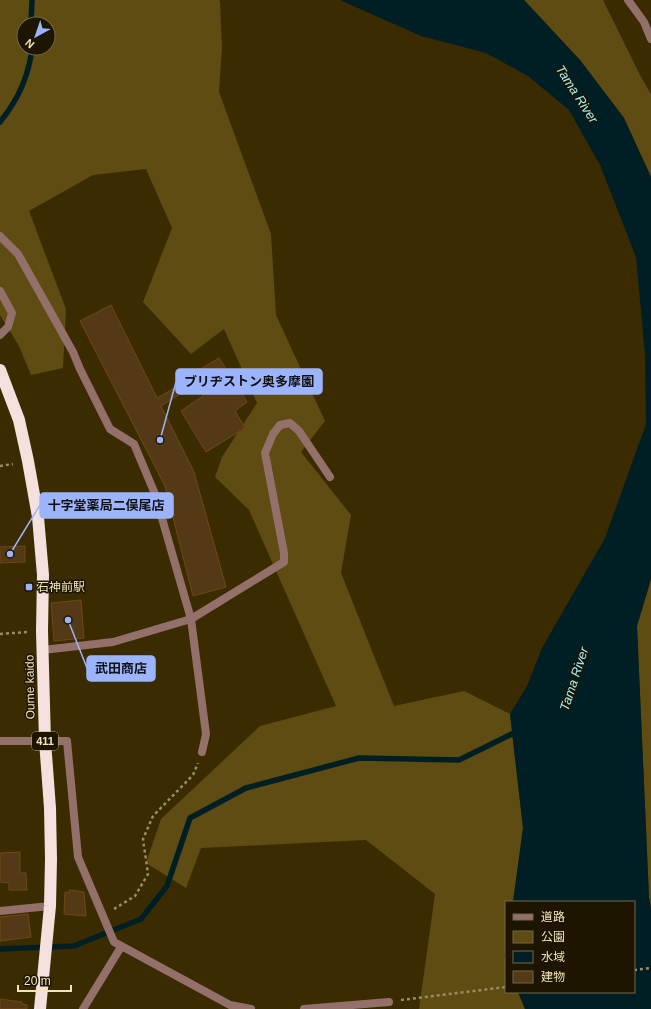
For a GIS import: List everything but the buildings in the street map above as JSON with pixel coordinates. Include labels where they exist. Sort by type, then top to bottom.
[{"type":"highway","name":"Oume kaido","points":[[0,370],[3,383],[18,420],[28,461],[38,517],[43,575],[42,631],[45,741],[50,808],[50,906],[40,1006]]},
{"type":"street","points":[[628,0],[644,22],[651,39]]},
{"type":"street","points":[[0,236],[18,254],[73,352],[110,429],[134,444],[155,494],[191,619],[206,734],[202,752]]},
{"type":"street","points":[[0,291],[12,313],[8,327],[0,335]]},
{"type":"street","points":[[43,650],[113,642],[191,619],[284,562],[284,553],[265,453],[273,434],[280,425],[290,423],[299,431],[330,477]]},
{"type":"street","points":[[0,741],[67,741],[78,857],[103,915],[118,945],[230,1005],[251,1009]]},
{"type":"street","points":[[0,911],[50,906]]},
{"type":"street","points":[[84,1009],[118,945]]},
{"type":"street","points":[[304,1009],[361,1007],[389,1002]]},
{"type":"path","points":[[0,634],[42,631]]},
{"type":"path","points":[[103,915],[135,896],[145,880],[148,874],[143,839],[150,822],[153,816],[193,775],[202,752]]},
{"type":"path","points":[[635,970],[651,968]]},
{"type":"path","points":[[389,1002],[505,987]]},
{"type":"green space","points":[[0,0],[219,0],[222,48],[219,92],[271,234],[276,315],[325,421],[301,452],[351,515],[341,573],[394,706],[464,691],[510,714],[523,828],[513,901],[505,901],[505,993],[518,993],[525,1009],[419,1009],[435,894],[366,840],[201,848],[186,888],[146,863],[161,819],[260,726],[336,706],[249,510],[215,477],[222,457],[257,403],[224,329],[191,354],[143,302],[172,228],[146,169],[93,175],[29,211],[66,309],[63,368],[31,375],[19,346],[0,315]]},
{"type":"green space","points":[[524,0],[603,0],[651,94],[651,177],[624,118],[580,60]]},
{"type":"green space","points":[[651,579],[651,908],[649,897],[637,626]]},
{"type":"water","name":"Tama River","points":[[340,0],[524,0],[580,60],[624,118],[651,177],[651,579],[637,626],[649,897],[651,908],[651,1009],[525,1009],[518,993],[635,993],[635,901],[513,901],[523,828],[510,714],[527,686],[542,648],[605,538],[646,424],[645,355],[636,257],[600,165],[569,110],[528,76],[486,53],[421,36]]},
{"type":"waterway","points":[[31,16],[32,0]]},
{"type":"waterway","points":[[0,122],[22,87],[31,56]]},
{"type":"waterway","points":[[0,949],[74,946],[141,919],[167,886],[190,818],[246,788],[359,758],[459,760],[518,731]]},
{"type":"place","name":"ブリヂストン奥多摩園","points":[[160,440]]},
{"type":"place","name":"十字堂薬局二俣尾店","points":[[10,554]]},
{"type":"place","name":"石神前駅","points":[[29,587]]},
{"type":"place","name":"武田商店","points":[[68,620]]}]
